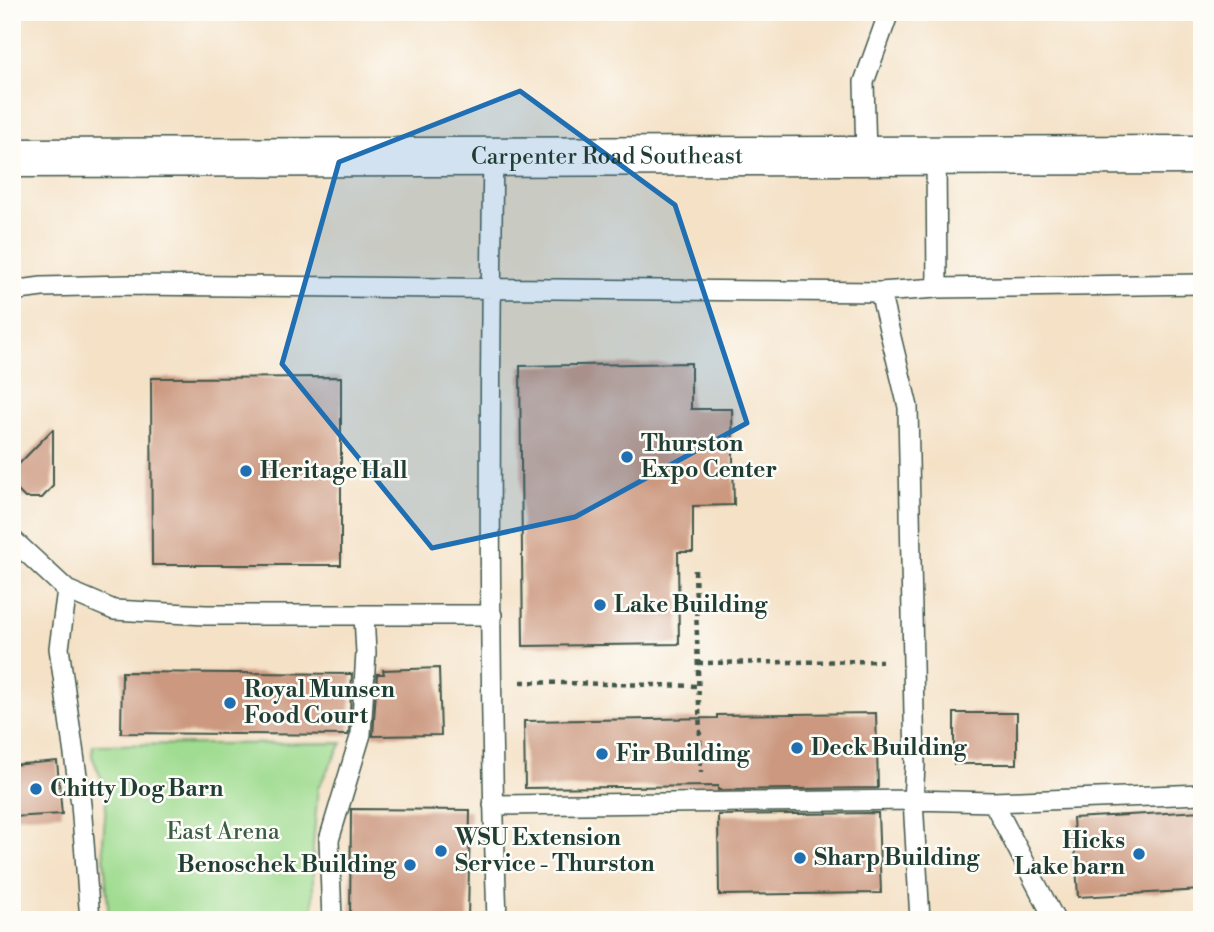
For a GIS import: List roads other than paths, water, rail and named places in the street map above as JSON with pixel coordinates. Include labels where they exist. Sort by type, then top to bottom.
[{"type":"street","name":"Carpenter Road Southeast","points":[[12,158],[1202,155]]},
{"type":"lane","points":[[866,155],[864,82],[889,12]]},
{"type":"lane","points":[[493,155],[492,682],[497,920]]},
{"type":"lane","points":[[936,155],[937,288]]},
{"type":"lane","points":[[12,291],[42,287],[127,285],[880,292],[937,288],[1202,284]]},
{"type":"lane","points":[[880,292],[908,407],[914,661],[913,800],[920,920]]},
{"type":"lane","points":[[12,538],[68,590],[114,610],[206,615],[492,615]]},
{"type":"lane","points":[[68,590],[59,649],[81,804],[90,920]]},
{"type":"lane","points":[[332,920],[330,840],[361,734],[366,653],[364,615]]},
{"type":"lane","points":[[493,805],[913,800],[993,802],[1202,794]]},
{"type":"lane","points":[[993,802],[1055,920]]},
{"type":"place","name":"Thurston Expo Center","points":[[627,457]]},
{"type":"place","name":"Heritage Hall","points":[[246,471]]},
{"type":"place","name":"Lake Building","points":[[600,605]]},
{"type":"place","name":"Royal Munsen Food Court","points":[[230,703]]},
{"type":"place","name":"Deck Building","points":[[797,748]]},
{"type":"place","name":"Fir Building","points":[[602,754]]},
{"type":"place","name":"Chitty Dog Barn","points":[[36,789]]},
{"type":"place","name":"WSU Extension Service - Thurston","points":[[441,851]]},
{"type":"place","name":"Hicks Lake barn","points":[[1139,854]]},
{"type":"place","name":"Sharp Building","points":[[800,858]]},
{"type":"place","name":"Benoschek Building","points":[[410,865]]},
{"type":"park label","name":"East Arena","points":[[223,832]]}]
